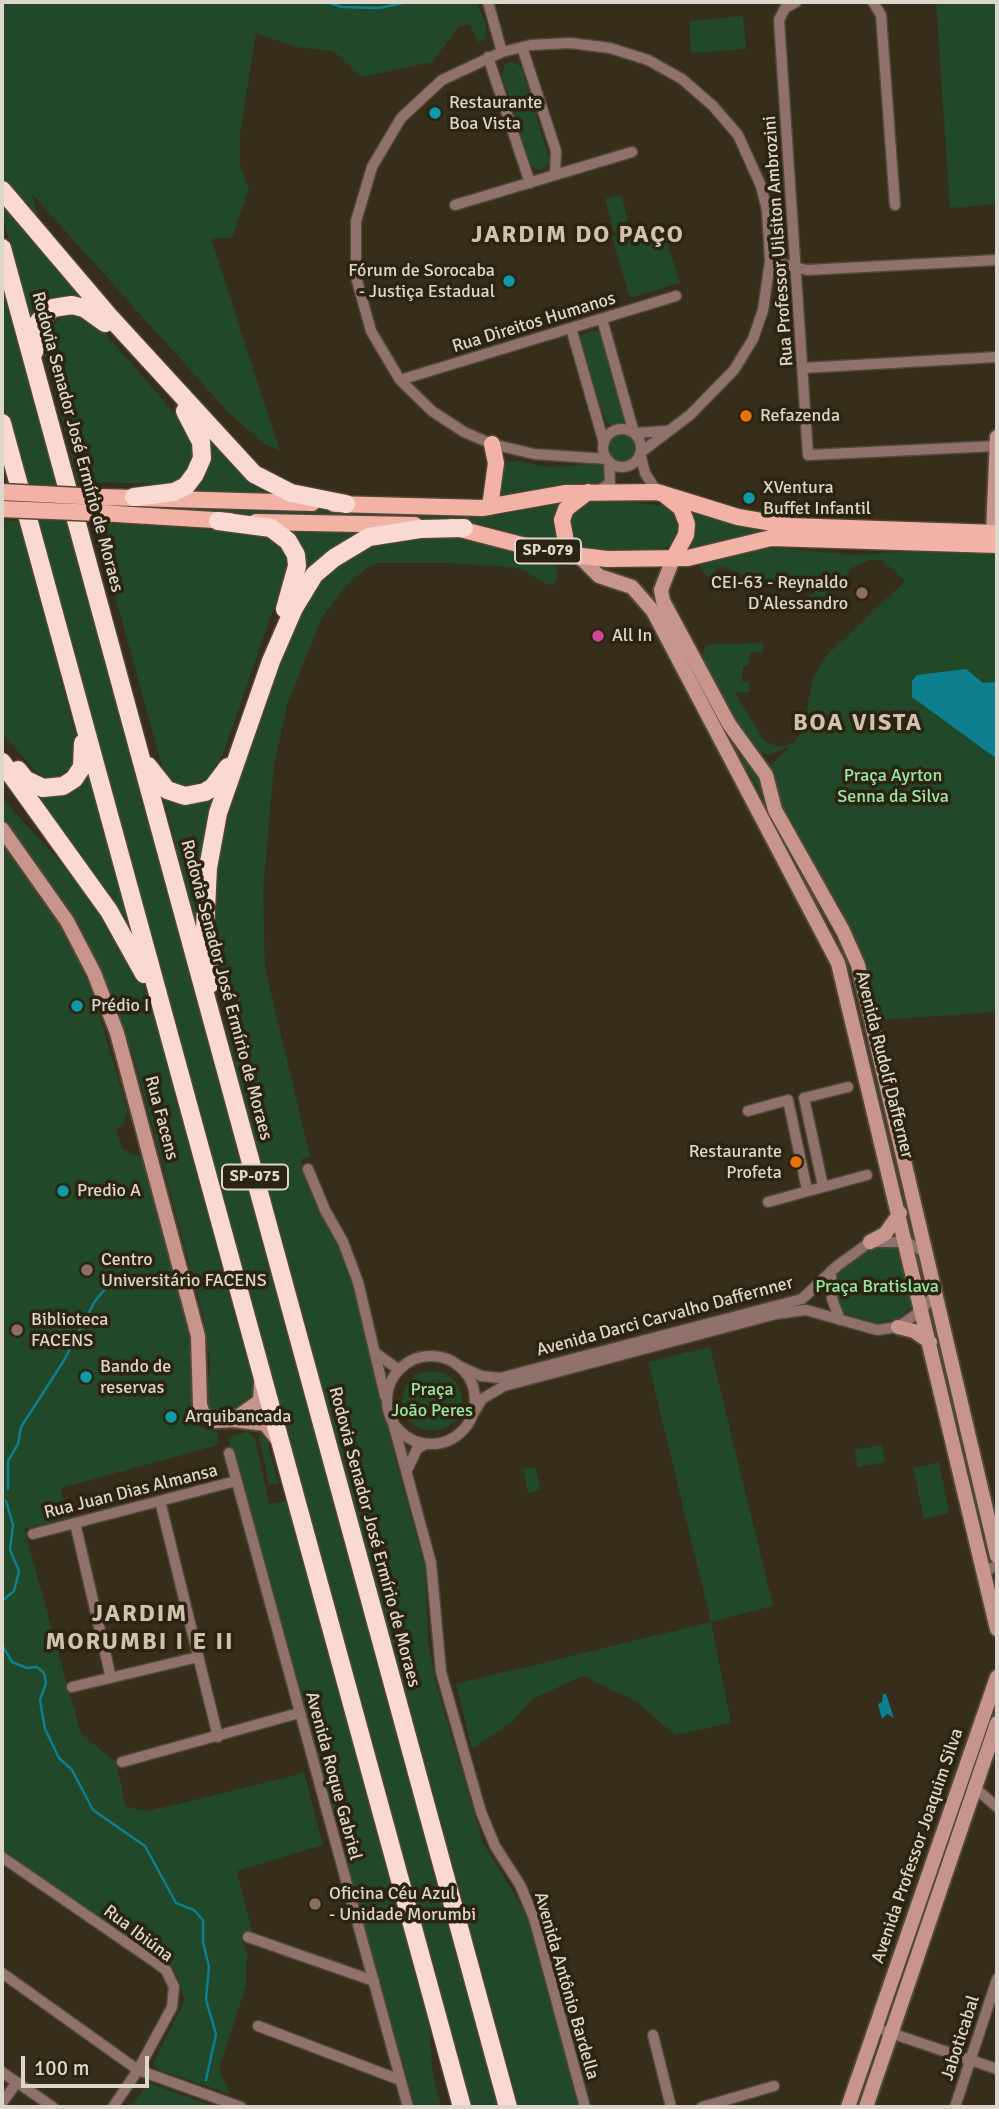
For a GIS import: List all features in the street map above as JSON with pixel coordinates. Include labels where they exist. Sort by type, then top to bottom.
[{"type":"highway","points":[[2,190],[110,316],[254,474],[291,493],[346,504]]},
{"type":"highway","name":"Rodovia Senador José Ermírio de Moraes","points":[[2,248],[508,2107]]},
{"type":"highway","points":[[33,362],[39,321],[47,312],[63,305],[84,308],[103,320],[188,415],[201,442],[202,458],[195,474],[186,486],[174,492],[134,497]]},
{"type":"highway","name":"SP-075","points":[[2,424],[463,2107]]},
{"type":"highway","points":[[132,721],[148,766],[162,786],[172,793],[185,796],[205,793],[228,767],[287,602],[297,566],[293,549],[280,533],[262,526],[218,521]]},
{"type":"highway","points":[[215,1033],[205,929],[208,868],[218,813],[271,660],[293,608],[314,575],[343,551],[369,537],[420,529],[464,528]]},
{"type":"highway","points":[[2,750],[26,780],[35,785],[54,789],[74,779],[85,758],[76,694]]},
{"type":"highway","points":[[2,762],[109,911],[143,972],[165,1026]]},
{"type":"main road","points":[[996,443],[996,537]]},
{"type":"main road","points":[[490,507],[496,463],[492,444]]},
{"type":"main road","name":"SP-079","points":[[2,509],[99,505],[134,497],[490,507],[593,491],[657,492],[738,517],[790,526],[996,537]]},
{"type":"main road","points":[[580,557],[566,542],[562,520],[566,509],[593,491]]},
{"type":"main road","name":"SP-079","points":[[2,492],[218,521],[464,528],[580,557],[671,555],[771,538],[996,537]]},
{"type":"main road","points":[[657,492],[673,500],[685,515],[686,535],[671,555]]},
{"type":"main road","name":"Avenida Rudolf Dafferner","points":[[671,555],[661,590],[663,601],[729,724],[766,775],[775,810],[843,931],[858,965],[936,1292],[988,1536],[997,1629]]},
{"type":"main road","name":"Avenida Rudolf Dafferner","points":[[580,557],[599,576],[632,587],[653,611],[838,962],[930,1342],[988,1536],[997,1556]]},
{"type":"main road","points":[[732,759],[743,752],[752,755]]},
{"type":"main road","points":[[754,800],[768,803],[771,789]]},
{"type":"main road","name":"Rua Facens","points":[[2,829],[67,921],[94,973],[117,1033],[187,1289],[201,1353],[200,1405],[208,1419],[265,1424],[284,1454]]},
{"type":"main road","points":[[870,1242],[885,1234],[900,1213]]},
{"type":"main road","points":[[898,1327],[914,1331],[930,1342]]},
{"type":"main road","points":[[233,1420],[260,1401],[260,1364]]},
{"type":"main road","name":"Avenida Professor Joaquim Silva","points":[[848,2107],[997,1677]]},
{"type":"main road","name":"Avenida Professor Joaquim Silva","points":[[866,2107],[997,1723]]},
{"type":"street","points":[[488,2],[502,52]]},
{"type":"street","name":"Rua Professor Uilsiton Ambrozini","points":[[796,2],[785,8],[779,20],[797,268],[805,444],[808,455],[812,457],[996,443]]},
{"type":"street","points":[[873,2],[881,15],[895,205]]},
{"type":"street","points":[[570,43],[610,48],[648,60],[682,79],[713,106],[738,135],[755,167],[767,211],[770,261],[763,310],[753,339],[734,370],[690,415],[666,431],[640,453],[634,462],[624,467],[608,460],[534,454],[492,444],[464,432],[432,411],[400,380],[371,331],[356,277],[356,221],[372,167],[401,118],[442,80],[488,57],[522,47],[570,43]]},
{"type":"street","points":[[522,47],[556,151],[555,175]]},
{"type":"street","points":[[488,57],[530,183]]},
{"type":"street","points":[[455,205],[632,152]]},
{"type":"street","points":[[556,160],[560,166],[575,169]]},
{"type":"street","points":[[770,261],[807,270],[997,260]]},
{"type":"street","name":"Rua Direitos Humanos","points":[[400,380],[676,296]]},
{"type":"street","points":[[602,319],[634,433],[641,444],[640,453],[645,473],[657,492]]},
{"type":"street","points":[[571,328],[608,460],[610,483],[593,491]]},
{"type":"street","points":[[803,368],[997,357]]},
{"type":"street","points":[[604,443],[616,429],[634,433],[666,431]]},
{"type":"street","points":[[823,1186],[804,1098],[848,1087]]},
{"type":"street","points":[[748,1111],[788,1100],[807,1190]]},
{"type":"street","points":[[308,1169],[325,1210],[343,1242],[358,1282],[387,1403],[393,1423],[412,1440],[425,1444],[449,1441],[467,1425],[472,1414],[472,1387],[457,1365],[433,1356],[408,1362],[398,1370],[388,1391],[387,1403]]},
{"type":"street","points":[[768,1202],[867,1175]]},
{"type":"street","points":[[870,1242],[906,1242],[925,1252]]},
{"type":"street","name":"Avenida Darci Carvalho Daffernner","points":[[472,1414],[482,1399],[504,1386],[608,1352],[802,1299],[831,1271],[870,1242]]},
{"type":"street","points":[[831,1271],[832,1299],[840,1320]]},
{"type":"street","points":[[898,1327],[922,1310],[936,1292]]},
{"type":"street","name":"Avenida Darci Carvalho Daffernner","points":[[457,1365],[481,1376],[500,1378],[776,1314],[806,1310],[877,1330],[898,1327]]},
{"type":"street","points":[[376,1352],[398,1370]]},
{"type":"street","name":"Avenida Antônio Bardella","points":[[393,1423],[431,1563],[441,1672],[481,1812],[495,1846],[520,1885],[534,1918],[585,2107]]},
{"type":"street","points":[[408,1472],[409,1460],[425,1444]]},
{"type":"street","name":"Avenida Roque Gabriel","points":[[229,1453],[408,2107]]},
{"type":"street","name":"Rua Juan Dias Almansa","points":[[33,1534],[236,1481]]},
{"type":"street","points":[[160,1501],[218,1737]]},
{"type":"street","points":[[75,1523],[111,1678]]},
{"type":"street","points":[[72,1688],[198,1657]]},
{"type":"street","points":[[122,1762],[299,1713]]},
{"type":"street","points":[[975,1788],[997,1807]]},
{"type":"street","name":"Rua Ibiúna","points":[[2,1857],[166,1970],[174,1987],[172,2007],[138,2070],[113,2107]]},
{"type":"street","points":[[248,1937],[374,1981]]},
{"type":"street","points":[[2,1973],[138,2070],[240,2107]]},
{"type":"street","name":"Jaboticabal","points":[[954,2107],[997,1979]]},
{"type":"street","points":[[258,2026],[400,2080]]},
{"type":"street","points":[[875,2028],[997,2069]]},
{"type":"street","points":[[653,2035],[671,2107]]},
{"type":"street","points":[[2,2072],[52,2107]]},
{"type":"street","points":[[2,2104],[17,2082]]},
{"type":"street","points":[[702,2107],[774,2086]]},
{"type":"green space","points":[[2,2],[477,4],[486,24],[487,38],[478,42],[470,25],[460,25],[432,62],[362,77],[333,51],[295,47],[256,33],[240,133],[240,166],[249,189],[232,238],[211,239],[280,451],[263,443],[228,412],[32,194],[42,233],[2,181]]},
{"type":"green space","points":[[936,2],[997,2],[997,204],[950,208]]},
{"type":"green space","points":[[743,16],[746,49],[691,53],[689,21]]},
{"type":"green space","points":[[511,62],[521,66],[550,162],[541,170],[531,167],[502,75],[505,64]]},
{"type":"green space","points":[[621,195],[630,229],[614,233],[605,199]]},
{"type":"green space","points":[[2,200],[104,314],[76,302],[32,329],[2,213]]},
{"type":"green space","points":[[661,222],[680,283],[630,298],[612,237]]},
{"type":"green space","points":[[2,284],[501,2107],[472,2107],[2,398]]},
{"type":"green space","points":[[80,313],[91,317],[195,437],[192,463],[186,475],[172,484],[78,482],[43,346],[48,331],[62,316]]},
{"type":"green space","points":[[595,330],[602,335],[625,419],[623,424],[614,427],[606,422],[580,341],[582,335]]},
{"type":"green space","points":[[190,411],[268,498],[186,493],[200,475]]},
{"type":"green space","points":[[622,433],[633,437],[637,448],[633,459],[622,463],[611,459],[607,448],[611,437]]},
{"type":"green space","points":[[518,461],[548,467],[599,464],[605,467],[605,478],[598,483],[502,499],[503,466],[507,462]]},
{"type":"green space","points":[[605,499],[669,507],[678,517],[681,533],[676,543],[656,552],[585,549],[577,544],[571,534],[571,514],[588,500]]},
{"type":"green space","points":[[109,501],[472,515],[503,514],[561,503],[561,547],[486,525],[462,522],[111,510]]},
{"type":"green space","points":[[689,509],[801,535],[686,553],[696,532],[696,522]]},
{"type":"green space","points":[[2,520],[22,522],[76,738],[78,754],[71,770],[61,777],[51,779],[36,772],[2,733]]},
{"type":"green space","points":[[95,522],[262,533],[277,537],[290,561],[223,754],[208,778],[189,786],[172,781],[163,770]]},
{"type":"green space","points":[[276,529],[376,530],[296,595],[300,570]]},
{"type":"green space","points":[[464,534],[552,562],[557,566],[557,580],[553,585],[546,584],[524,570],[508,567],[449,563],[378,563],[365,569],[344,588],[322,617],[287,705],[274,765],[263,892],[265,968],[310,1156],[300,1160],[340,1243],[356,1285],[398,1452],[394,1454],[425,1566],[428,1642],[437,1687],[483,1843],[529,1918],[580,2107],[519,2107],[227,1032],[219,985],[213,917],[217,863],[238,778],[300,609],[316,580],[360,547],[392,537]]},
{"type":"green space","name":"Praça Ayrton Senna da Silva","points":[[780,548],[854,555],[929,550],[997,554],[997,1012],[876,1020],[849,939],[774,791],[771,766],[790,746],[769,755],[755,750],[701,664],[704,649],[711,644],[763,643],[763,652],[750,652],[749,666],[743,666],[742,682],[749,682],[749,692],[735,693],[765,742],[781,747],[793,743],[803,730],[813,678],[826,656],[905,581],[882,560],[870,560],[852,568],[833,590],[832,598],[809,605],[808,595],[814,595],[814,590],[791,580],[764,584],[724,567],[716,568],[714,577],[718,595],[697,561],[753,550]]},
{"type":"green space","points":[[745,755],[756,767],[766,792],[763,797],[740,758]]},
{"type":"green space","points":[[87,771],[90,773],[133,937],[31,788]]},
{"type":"green space","points":[[161,788],[216,792],[203,950]]},
{"type":"green space","points":[[2,798],[104,910],[150,1000],[236,1322],[257,1384],[254,1398],[240,1411],[220,1416],[211,1411],[207,1403],[210,1361],[203,1314],[135,1061],[121,1020],[105,982],[63,904],[32,857],[2,823]]},
{"type":"green space","points":[[2,841],[66,930],[97,1006],[128,1113],[123,1124],[116,1129],[122,1149],[142,1158],[190,1338],[196,1422],[202,1428],[217,1432],[218,1445],[61,1488],[67,1518],[24,1529],[81,1734],[116,1762],[126,1807],[149,1811],[304,1773],[323,1845],[237,1871],[252,1932],[240,1934],[247,1953],[246,1985],[219,2070],[230,2094],[159,2070],[153,2064],[185,2000],[175,1971],[2,1851]]},
{"type":"green space","name":"Praça Bratislava","points":[[883,1244],[903,1245],[917,1302],[898,1319],[875,1323],[845,1314],[840,1309],[835,1282],[841,1269],[856,1256]]},
{"type":"green space","points":[[936,1315],[986,1528],[977,1525],[931,1317]]},
{"type":"green space","points":[[710,1347],[773,1606],[711,1622],[648,1362]]},
{"type":"green space","name":"Praça João Peres","points":[[432,1371],[449,1376],[457,1384],[462,1401],[457,1418],[449,1426],[432,1431],[415,1426],[407,1418],[402,1401],[407,1384],[415,1376]]},
{"type":"green space","points":[[258,1431],[267,1440],[278,1483],[269,1485]]},
{"type":"green space","points":[[248,1432],[255,1440],[269,1504],[287,1501],[430,2025],[432,2069],[441,2107],[415,2107],[228,1437]]},
{"type":"green space","points":[[882,1445],[885,1462],[858,1467],[854,1450]]},
{"type":"green space","points":[[939,1462],[949,1513],[924,1519],[913,1468]]},
{"type":"green space","points":[[535,1467],[541,1490],[528,1493],[523,1469]]},
{"type":"green space","points":[[711,1622],[731,1723],[675,1735],[637,1702],[583,1676],[532,1699],[512,1722],[472,1749],[456,1684]]},
{"type":"green space","points":[[997,1694],[997,1710],[893,2017],[884,2020]]},
{"type":"green space","points":[[877,2044],[882,2046],[861,2107],[854,2107]]},
{"type":"green space","points":[[149,2083],[215,2107],[130,2107]]},
{"type":"water","points":[[966,669],[983,683],[997,682],[997,759],[912,697],[912,681],[917,675]]},
{"type":"water","points":[[883,1694],[886,1694],[894,1718],[887,1714],[882,1719],[878,1704],[882,1702]]},
{"type":"waterway","points":[[327,2],[342,7],[379,8],[408,2]]},
{"type":"waterway","points":[[8,1489],[8,1461],[18,1444],[21,1427],[63,1362],[95,1301],[111,1282]]},
{"type":"waterway","points":[[2,1601],[14,1591],[19,1571],[10,1550],[13,1525],[6,1501]]},
{"type":"waterway","points":[[2,1645],[12,1662],[27,1668],[37,1667],[44,1673],[46,1683],[40,1700],[45,1729],[59,1758],[72,1770],[93,1810],[145,1846],[176,1903],[194,1910],[203,1920],[203,1942],[209,1967],[206,2000],[216,2034],[206,2080]]},
{"type":"place","name":"Restaurante Boa Vista","points":[[435,113]]},
{"type":"place","name":"Fórum de Sorocaba - Justiça Estadual","points":[[509,281]]},
{"type":"place","name":"Refazenda","points":[[746,416]]},
{"type":"place","name":"XVentura Buffet Infantil","points":[[749,498]]},
{"type":"place","name":"CEI-63 - Reynaldo D'Alessandro","points":[[862,593]]},
{"type":"place","name":"All In","points":[[598,636]]},
{"type":"place","name":"Prédio I","points":[[77,1006]]},
{"type":"place","name":"Restaurante Profeta","points":[[796,1162]]},
{"type":"place","name":"Predio A","points":[[63,1191]]},
{"type":"place","name":"Centro Universitário FACENS","points":[[87,1270]]},
{"type":"place","name":"Biblioteca FACENS","points":[[17,1330]]},
{"type":"place","name":"Bando de reservas","points":[[86,1377]]},
{"type":"place","name":"Arquibancada","points":[[171,1417]]},
{"type":"place","name":"Oficina Céu Azul - Unidade Morumbi","points":[[315,1904]]},
{"type":"district","name":"JARDIM DO PAÇO","points":[[578,236]]},
{"type":"district","name":"BOA VISTA","points":[[858,724]]},
{"type":"district","name":"JARDIM MORUMBI I E II","points":[[140,1629]]}]
